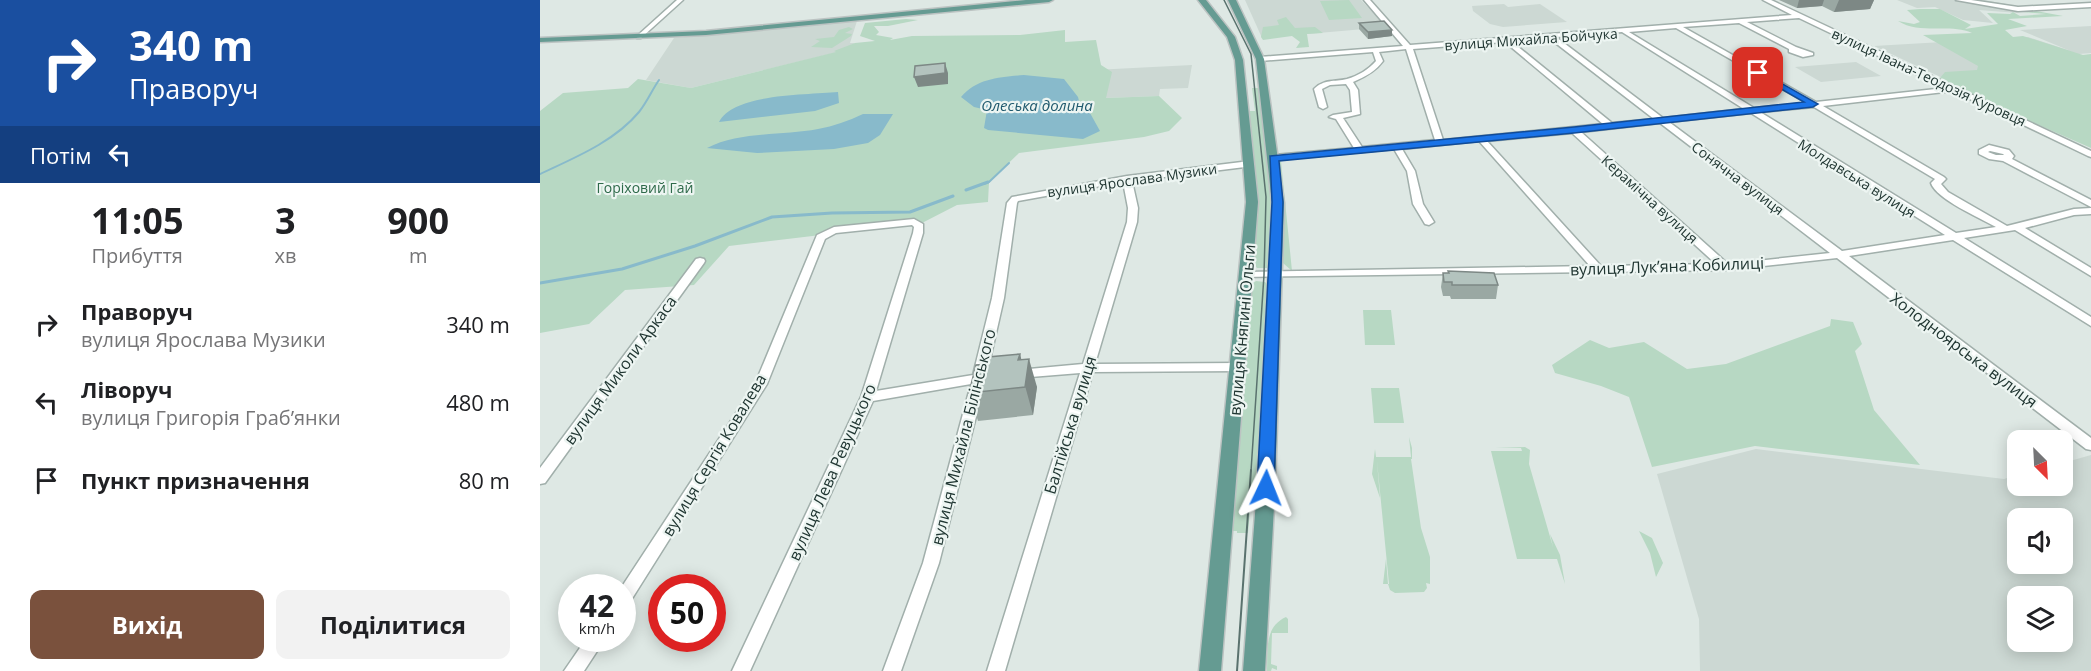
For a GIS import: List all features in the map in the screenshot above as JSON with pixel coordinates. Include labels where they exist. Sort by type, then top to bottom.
[{"type":"main road","points":[[540,40],[728,32],[1049,0]]},
{"type":"main road","name":"вулиця Княгині Ольги","points":[[1202,0],[1208,5],[1236,47],[1250,164],[1252,202],[1210,671]]},
{"type":"main road","name":"вулиця Княгині Ольги","points":[[1232,0],[1260,59],[1278,202],[1266,488],[1254,671]]},
{"type":"street","points":[[639,37],[680,0]]},
{"type":"street","points":[[1366,0],[1409,48],[1440,143]]},
{"type":"street","name":"вулиця Івана-Теодозія Куровця","points":[[1766,0],[2091,154]]},
{"type":"street","points":[[1959,0],[2018,9],[2087,5]]},
{"type":"street","name":"вулиця Михайла Бойчука","points":[[1260,59],[1801,16]]},
{"type":"street","points":[[1742,22],[1794,49]]},
{"type":"street","points":[[1678,27],[1941,179],[1936,183],[1937,187],[1945,194],[2012,228],[2091,273]]},
{"type":"street","name":"Молдавська вулиця","points":[[1624,31],[2091,322]]},
{"type":"street","name":"Сонячна вулиця","points":[[1551,37],[1838,255]]},
{"type":"street","points":[[1507,41],[1610,126]]},
{"type":"street","points":[[1323,107],[1318,89],[1331,81],[1349,82],[1378,64],[1380,61],[1375,50]]},
{"type":"street","points":[[1349,82],[1354,90],[1356,114],[1336,117],[1360,151]]},
{"type":"street","points":[[1274,158],[1574,130],[1955,89]]},
{"type":"street","name":"Керамічна вулиця","points":[[1574,130],[1726,267]]},
{"type":"street","points":[[1481,139],[1600,271]]},
{"type":"street","points":[[1397,147],[1411,171],[1418,204],[1430,222]]},
{"type":"street","points":[[2006,159],[2091,204]]},
{"type":"street","name":"вулиця Ярослава Музики","points":[[1015,199],[1127,179],[1250,164]]},
{"type":"street","name":"Балтійська вулиця","points":[[996,671],[1132,222],[1133,208],[1127,179]]},
{"type":"street","name":"вулиця Михайла Білінського","points":[[892,671],[931,563],[998,298],[1012,203],[1015,199]]},
{"type":"street","name":"вулиця Лукʼяна Кобилиці","points":[[1247,276],[1726,267],[1838,255],[2012,228],[2074,212],[2091,211]]},
{"type":"street","name":"вулиця Лева Ревуцького","points":[[741,671],[868,397],[898,303],[919,226],[914,222],[834,230],[821,237]]},
{"type":"street","name":"вулиця Сергія Ковалева","points":[[636,580],[761,384],[821,237]]},
{"type":"street","name":"Холодноярська вулиця","points":[[1838,255],[2091,445]]},
{"type":"street","name":"вулиця Миколи Аркаса","points":[[540,479],[700,261]]},
{"type":"street","points":[[868,397],[979,378],[1087,368],[1239,367]]},
{"type":"street","points":[[573,671],[587,652]]},
{"type":"shaded area","points":[[1245,0],[1361,0],[1387,27],[1262,38]]},
{"type":"shaded area","points":[[1897,0],[1984,0],[2006,4],[2018,13],[1979,10],[1993,23],[1963,20],[1935,7],[1917,8]]},
{"type":"shaded area","points":[[1504,4],[1508,7],[1540,4],[1567,22],[1503,27],[1490,24],[1473,11],[1472,6]]},
{"type":"shaded area","points":[[857,21],[850,43],[855,43],[838,52],[691,88],[646,80],[674,38]]},
{"type":"shaded area","points":[[2091,26],[2091,53],[2079,54],[2091,147],[1874,46],[2028,37],[2068,50],[2020,30]]},
{"type":"shaded area","points":[[1856,62],[1881,76],[1821,82],[1795,67]]},
{"type":"shaded area","points":[[1192,65],[1188,88],[1160,89],[1159,96],[1104,98],[1094,70]]},
{"type":"shaded area","points":[[1756,449],[2007,478],[2007,496],[2073,496],[2073,460],[2091,455],[2091,671],[1700,671],[1699,619],[1657,474]]},
{"type":"green space","points":[[1349,0],[1362,18],[1329,20],[1320,1]]},
{"type":"green space","points":[[1940,9],[1971,25],[1965,29],[1998,24],[1987,13],[2010,14],[2013,12],[2020,16],[2046,14],[2023,12],[2036,11],[2063,16],[2008,19],[2027,26],[2005,30],[2013,37],[2023,36],[2083,55],[2091,54],[2091,148],[1977,98],[1940,78],[1945,72],[1977,70],[1978,66],[1923,35],[1972,33],[1954,29],[1916,27],[1898,21],[1914,24],[1920,22],[1907,10]]},
{"type":"green space","points":[[1286,17],[1295,28],[1315,27],[1323,33],[1307,34],[1309,47],[1296,48],[1300,42],[1292,36],[1263,40],[1261,37],[1263,27],[1279,25],[1277,20]]},
{"type":"green space","name":"Горіховий Гай","points":[[918,20],[888,26],[874,26],[879,32],[876,35],[893,38],[890,40],[912,36],[1020,35],[1065,30],[1065,42],[1096,40],[1101,65],[1112,72],[1106,98],[1159,96],[1182,118],[1169,131],[1144,137],[1019,153],[989,182],[988,202],[957,205],[922,223],[729,246],[694,285],[625,290],[589,324],[540,333],[540,111],[563,93],[628,88],[638,79],[691,88],[836,52],[834,51],[855,43],[875,41],[860,36],[865,23]]},
{"type":"green space","points":[[849,27],[853,29],[845,33],[852,34],[851,36],[832,48],[811,47],[820,41],[815,39],[834,37],[839,30]]},
{"type":"green space","points":[[1252,88],[1259,88],[1272,193],[1270,264],[1267,268],[1257,268],[1254,264],[1257,205],[1248,111],[1255,111]]},
{"type":"green space","points":[[1281,161],[1292,271],[1283,263],[1279,163]]},
{"type":"green space","points":[[1256,281],[1265,282],[1268,285],[1255,498],[1251,499],[1248,533],[1237,533],[1237,531],[1232,531],[1252,284]]},
{"type":"green space","points":[[1363,310],[1391,310],[1395,345],[1365,345]]},
{"type":"green space","points":[[1831,319],[1853,322],[1862,344],[1855,351],[1874,410],[1920,465],[1755,446],[1652,467],[1629,397],[1601,386],[1555,373],[1552,365],[1590,340],[1609,348],[1644,342],[1687,369],[1726,364],[1830,326]]},
{"type":"green space","points":[[1371,388],[1399,388],[1404,423],[1374,423]]},
{"type":"green space","points":[[1409,437],[1421,528],[1430,557],[1430,584],[1426,583],[1427,588],[1424,592],[1395,593],[1390,590],[1377,461],[1380,498],[1372,474],[1375,449],[1376,457],[1411,457]]},
{"type":"green space","points":[[1525,447],[1530,450],[1529,464],[1553,547],[1550,534],[1560,555],[1565,584],[1557,559],[1517,559],[1491,451],[1522,451],[1521,448],[1495,448]]},
{"type":"green space","points":[[1639,531],[1652,538],[1663,563],[1656,577],[1650,553]]},
{"type":"green space","points":[[1386,559],[1388,584],[1383,584]]},
{"type":"green space","points":[[1286,617],[1288,633],[1272,633],[1271,664],[1277,666],[1277,670],[1272,668],[1271,671],[1267,671],[1271,633],[1279,621]]},
{"type":"water","name":"Олеська долина","points":[[1024,75],[1064,79],[1078,97],[1080,105],[1090,113],[1100,131],[1083,139],[988,130],[984,128],[987,110],[974,107],[961,97],[982,82]]},
{"type":"water","points":[[838,92],[839,103],[815,111],[719,122],[727,113],[755,101],[791,95]]},
{"type":"water","points":[[863,114],[893,114],[880,135],[868,143],[834,149],[757,153],[707,148],[747,136],[824,128]]},
{"type":"building","points":[[1384,21],[1392,30],[1368,32],[1359,23]]},
{"type":"building","points":[[945,63],[945,73],[914,77],[915,66]]},
{"type":"building","points":[[1448,271],[1494,273],[1498,285],[1452,285],[1452,282],[1444,282],[1443,273],[1449,273]]},
{"type":"building","points":[[1020,354],[1018,360],[1029,359],[1025,387],[969,393],[976,365],[987,364],[988,357]]},
{"type":"waterway","points":[[540,174],[593,148],[618,132],[639,112],[659,80]]},
{"type":"waterway","points":[[984,184],[1009,163]]},
{"type":"waterway","points":[[966,190],[988,182]]},
{"type":"waterway","points":[[540,283],[622,269],[695,246],[772,217],[832,213],[910,212],[953,196]]},
{"type":"tram line","points":[[1224,0],[1251,54],[1266,197],[1264,275],[1251,471]]},
{"type":"tram line","points":[[1237,671],[1251,470]]},
{"type":"route","points":[[1266,488],[1278,202],[1274,158],[1574,130],[1813,104],[1758,73]]}]
